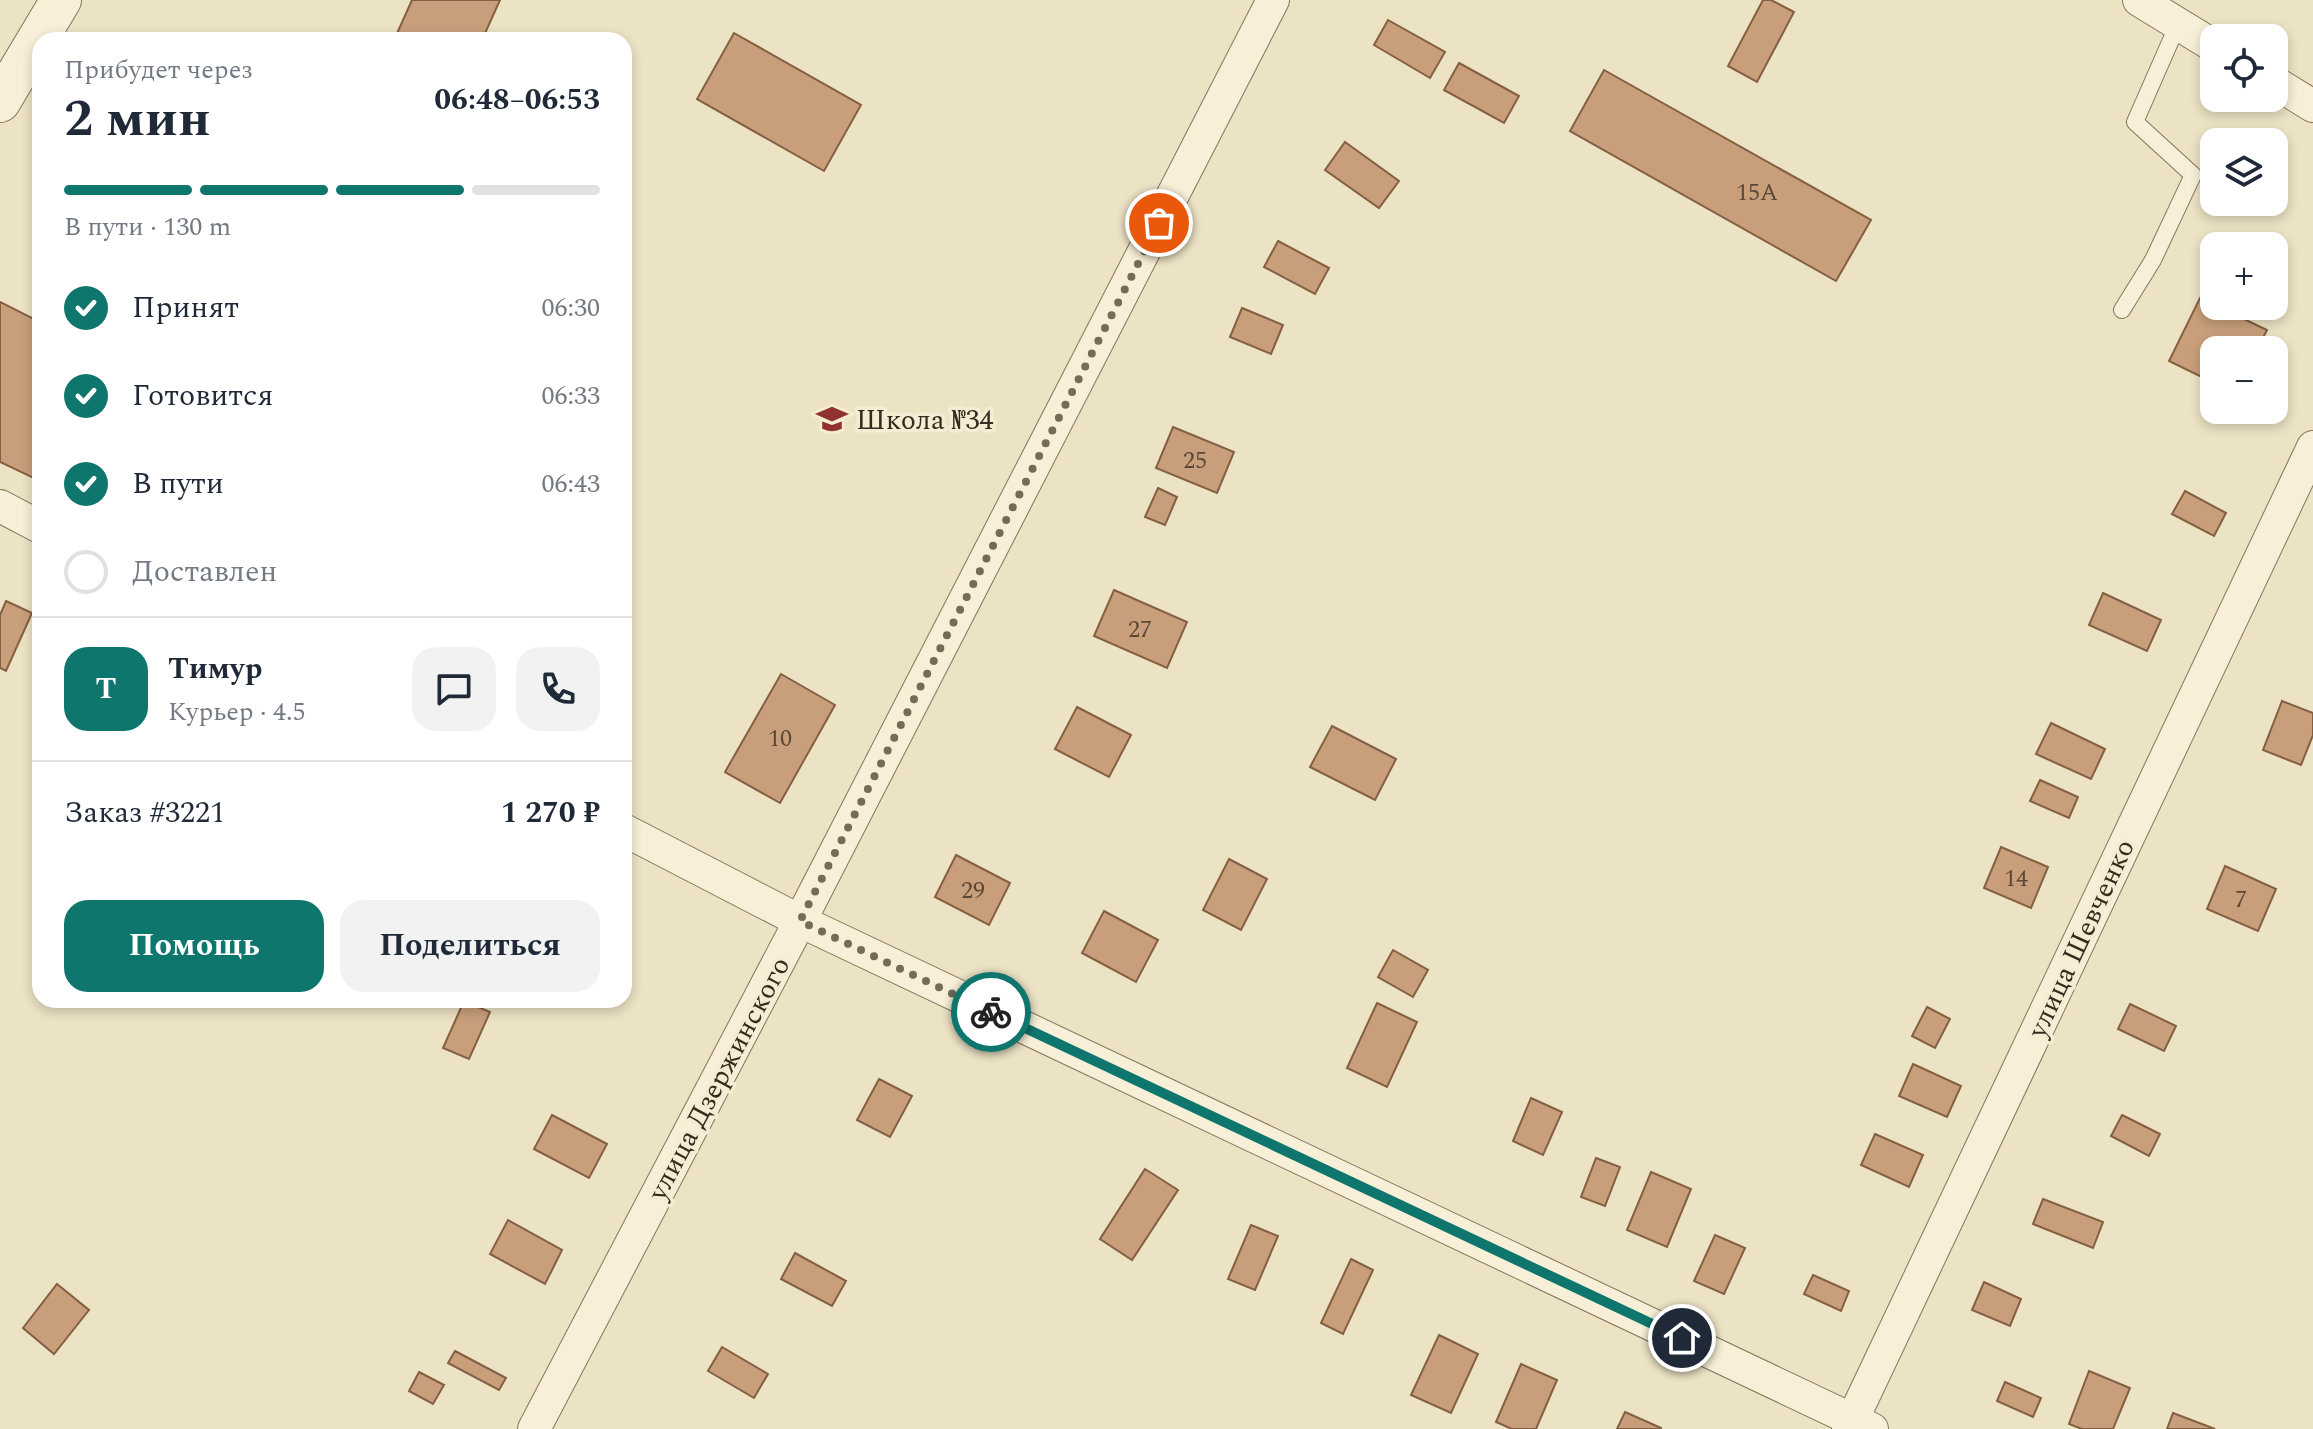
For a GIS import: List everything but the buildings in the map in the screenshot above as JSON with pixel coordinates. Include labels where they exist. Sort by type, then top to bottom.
[{"type":"street","points":[[42,32],[61,0]]},
{"type":"street","name":"улица Дзержинского","points":[[534,1429],[800,921],[1273,0]]},
{"type":"street","points":[[2139,0],[2200,37]]},
{"type":"street","points":[[0,102],[32,48]]},
{"type":"street","points":[[2288,91],[2313,106]]},
{"type":"street","name":"улица Шевченко","points":[[1858,1426],[2313,447]]},
{"type":"street","points":[[0,506],[32,523]]},
{"type":"street","points":[[632,834],[800,921],[1858,1426]]},
{"type":"lane","points":[[2122,310],[2153,260],[2193,175],[2135,122],[2178,24]]},
{"type":"way so far","points":[[991,1012],[800,921],[1159,223]]},
{"type":"place","name":"Школа №34","points":[[832,419]]},
{"type":"route","points":[[991,1012],[1682,1338]]}]
